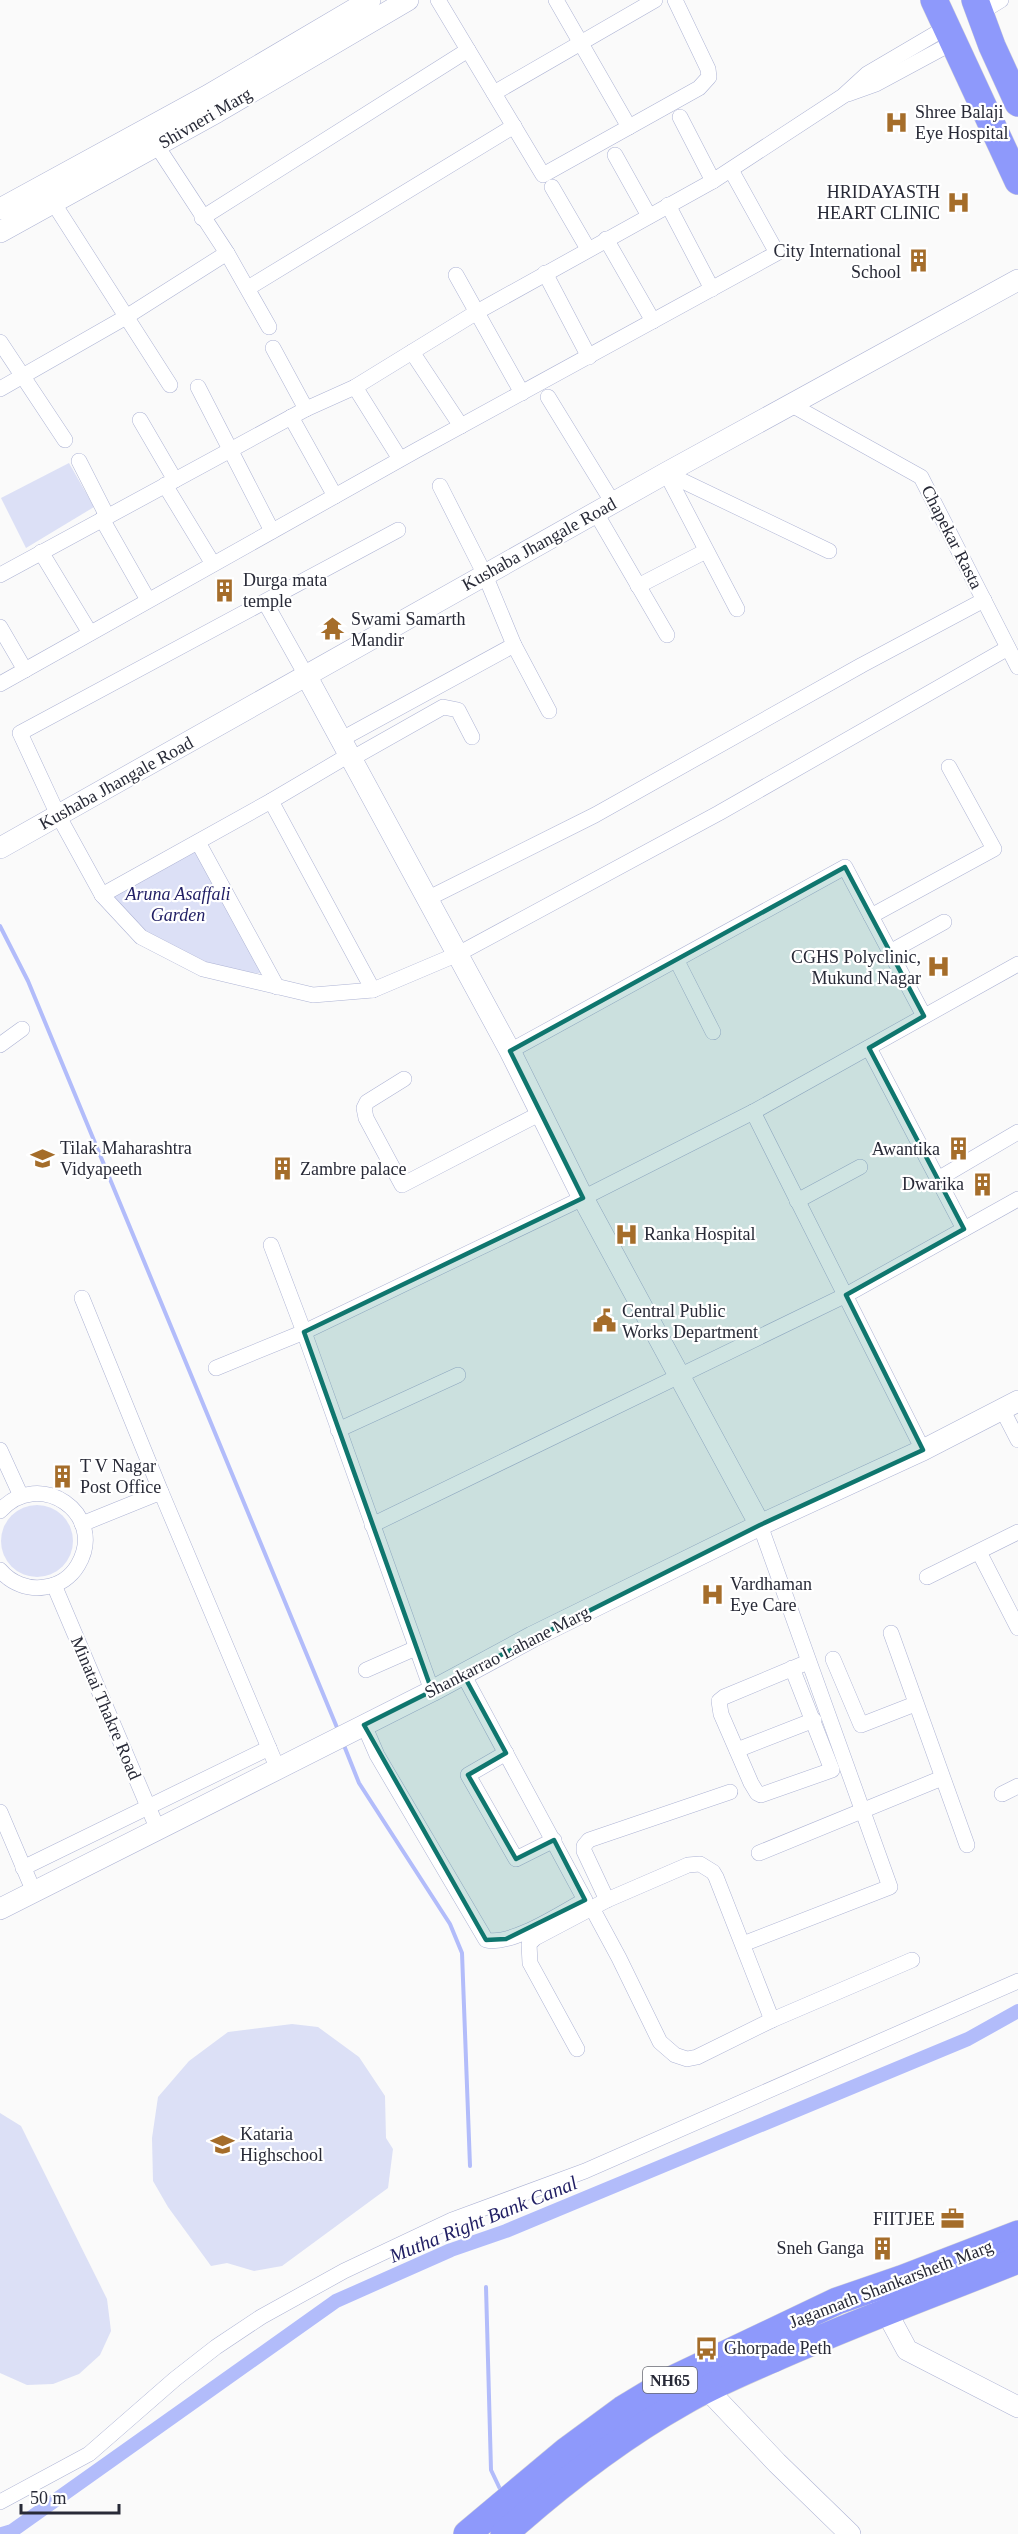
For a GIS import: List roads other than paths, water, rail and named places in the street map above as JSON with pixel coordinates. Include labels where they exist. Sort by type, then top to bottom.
[{"type":"highway","points":[[934,0],[1018,181]]},
{"type":"highway","points":[[986,4],[992,46],[1018,103]]},
{"type":"highway","name":"Jagannath Shankarsheth Marg","points":[[471,2530],[707,2389],[848,2326],[880,2300],[1018,2234]]},
{"type":"highway","name":"Jagannath Shankarsheth Marg","points":[[504,2534],[528,2498],[623,2409],[671,2380],[837,2301],[880,2300],[1018,2260]]},
{"type":"street","name":"Shivneri Marg","points":[[0,209],[48,195],[157,146],[212,104],[370,0]]},
{"type":"street","name":"Shivneri Marg","points":[[0,232],[48,195],[212,104],[408,0]]},
{"type":"street","points":[[438,0],[543,175],[699,88],[709,77],[708,69],[675,0]]},
{"type":"street","points":[[556,0],[629,127]]},
{"type":"street","points":[[494,93],[655,0]]},
{"type":"street","points":[[0,575],[306,409],[355,387],[477,312],[713,181],[843,96],[876,84],[950,35]]},
{"type":"street","points":[[202,218],[468,50]]},
{"type":"street","points":[[680,117],[713,181]]},
{"type":"street","points":[[248,288],[514,126]]},
{"type":"street","points":[[157,146],[227,253],[269,327]]},
{"type":"street","points":[[615,155],[649,216]]},
{"type":"street","points":[[0,684],[400,459],[777,253],[731,170]]},
{"type":"street","points":[[552,186],[588,249]]},
{"type":"street","points":[[48,195],[170,385]]},
{"type":"street","points":[[668,205],[712,289]]},
{"type":"street","points":[[606,239],[653,321]]},
{"type":"street","points":[[0,389],[126,317],[227,253]]},
{"type":"street","points":[[545,273],[589,357]]},
{"type":"street","points":[[456,275],[522,393]]},
{"type":"street","name":"Kushaba Jhangale Road","points":[[0,848],[666,473],[1018,280]]},
{"type":"street","points":[[0,342],[65,440]]},
{"type":"street","points":[[273,348],[306,409]]},
{"type":"street","points":[[412,351],[461,426]]},
{"type":"street","points":[[198,387],[272,531]]},
{"type":"street","points":[[355,387],[400,459]]},
{"type":"street","points":[[548,397],[604,508],[638,586],[667,635]]},
{"type":"street","name":"Chapekar Rasta","points":[[790,404],[921,477],[1018,667]]},
{"type":"street","points":[[291,417],[335,496]]},
{"type":"street","points":[[140,420],[213,564]]},
{"type":"street","points":[[79,461],[105,518],[148,600]]},
{"type":"street","points":[[666,473],[737,609]]},
{"type":"street","points":[[666,473],[829,551]]},
{"type":"street","points":[[440,486],[485,575],[514,645],[549,711]]},
{"type":"street","points":[[398,530],[21,733],[58,815],[102,896],[141,937],[203,969],[277,987],[313,995],[374,990],[458,954],[718,813],[1008,648]]},
{"type":"street","points":[[638,586],[706,551]]},
{"type":"street","points":[[41,552],[90,633]]},
{"type":"street","points":[[428,899],[596,815],[862,665],[984,600]]},
{"type":"street","points":[[265,602],[510,1051],[583,1198],[759,1525],[890,1887],[742,1944]]},
{"type":"street","points":[[0,627],[25,670]]},
{"type":"street","points":[[102,896],[271,801],[514,645]]},
{"type":"street","points":[[347,751],[443,707],[458,711],[472,737]]},
{"type":"street","points":[[871,916],[994,849],[949,767]]},
{"type":"street","points":[[271,801],[374,990]]},
{"type":"street","points":[[198,842],[277,987]]},
{"type":"street","points":[[510,1051],[845,867],[924,1016]]},
{"type":"street","points":[[890,952],[944,922]]},
{"type":"street","points":[[677,961],[713,1032]]},
{"type":"street","points":[[216,1368],[304,1332],[583,1198],[753,1112],[1018,964]]},
{"type":"street","points":[[0,1045],[22,1029]]},
{"type":"street","points":[[869,1048],[964,1229]]},
{"type":"street","points":[[404,1079],[367,1102],[364,1108],[366,1118],[402,1185],[541,1113]]},
{"type":"street","points":[[753,1112],[922,1450]]},
{"type":"street","points":[[938,1179],[1018,1132]]},
{"type":"street","points":[[797,1201],[860,1167]]},
{"type":"street","points":[[372,1525],[846,1295],[1018,1199]]},
{"type":"street","points":[[270,1245],[304,1332],[432,1691]]},
{"type":"street","points":[[23,1868],[148,1807],[273,1758],[82,1298]]},
{"type":"street","points":[[339,1430],[458,1375]]},
{"type":"street","points":[[1010,1405],[1018,1440]]},
{"type":"street","name":"Shankarrao Lahane Marg","points":[[0,1909],[158,1830],[273,1758],[321,1745],[364,1725],[532,1637],[759,1525],[922,1450],[1010,1405]]},
{"type":"street","points":[[0,1450],[21,1496]]},
{"type":"street","points":[[82,1524],[161,1492]]},
{"type":"street","points":[[0,1511],[21,1496],[39,1493],[57,1497],[72,1508],[82,1524],[85,1542],[81,1560],[70,1575],[54,1585],[27,1587],[10,1579],[0,1570]]},
{"type":"street","points":[[927,1577],[1018,1532]]},
{"type":"street","points":[[979,1552],[1018,1628]]},
{"type":"street","name":"Minatai Thakre Road","points":[[54,1585],[158,1830]]},
{"type":"street","points":[[891,1633],[967,1845]]},
{"type":"street","points":[[366,1670],[416,1648]]},
{"type":"street","points":[[834,1659],[861,1725],[915,1704]]},
{"type":"street","points":[[792,1668],[832,1770],[761,1796],[751,1783],[721,1714],[719,1701],[724,1696],[792,1668],[808,1662]]},
{"type":"street","points":[[364,1725],[377,1755],[486,1940],[494,1942],[521,1933],[585,1900],[464,1674]]},
{"type":"street","points":[[737,1750],[814,1720]]},
{"type":"street","points":[[506,1753],[468,1775],[516,1858],[554,1840]]},
{"type":"street","points":[[759,1853],[942,1778]]},
{"type":"street","points":[[1002,1794],[1018,1786]]},
{"type":"street","points":[[607,1900],[584,1851],[584,1846],[589,1840],[730,1792]]},
{"type":"street","points":[[0,1812],[34,1892]]},
{"type":"street","points":[[576,2049],[530,1963],[529,1944],[535,1938],[607,1900],[688,1865],[700,1864],[713,1872],[772,2020]]},
{"type":"street","points":[[591,1908],[619,1958],[654,2032],[666,2049],[687,2059],[697,2057],[772,2020],[912,1960]]},
{"type":"street","points":[[0,2502],[89,2454],[175,2379],[216,2347],[261,2317],[344,2271],[452,2220],[585,2171],[1018,1981]]},
{"type":"street","points":[[880,2300],[907,2350],[1018,2407]]},
{"type":"street","points":[[707,2389],[777,2463],[850,2534]]},
{"type":"waterway","points":[[0,926],[28,981],[338,1730]]},
{"type":"waterway","points":[[343,1743],[359,1783],[450,1924],[462,1953],[470,2166]]},
{"type":"waterway","name":"Mutha Right Bank Canal","points":[[2,2534],[12,2531],[336,2301],[451,2250],[506,2231],[968,2039],[1018,2011]]},
{"type":"waterway","points":[[486,2287],[491,2470],[501,2491]]},
{"type":"place","name":"Shree Balaji Eye Hospital","points":[[897,122]]},
{"type":"place","name":"HRIDAYASTH HEART CLINIC","points":[[958,202]]},
{"type":"place","name":"City International School","points":[[919,261]]},
{"type":"place","name":"Durga mata temple","points":[[225,590]]},
{"type":"place","name":"Swami Samarth Mandir","points":[[333,629]]},
{"type":"place","name":"CGHS Polyclinic, Mukund Nagar","points":[[939,967]]},
{"type":"place","name":"Awantika","points":[[958,1149]]},
{"type":"place","name":"Tilak Maharashtra Vidyapeeth","points":[[42,1158]]},
{"type":"place","name":"Zambre palace","points":[[282,1169]]},
{"type":"place","name":"Dwarika","points":[[982,1184]]},
{"type":"place","name":"Ranka Hospital","points":[[626,1234]]},
{"type":"place","name":"Central Public Works Department","points":[[604,1321]]},
{"type":"place","name":"T V Nagar Post Office","points":[[62,1476]]},
{"type":"place","name":"Vardhaman Eye Care","points":[[712,1594]]},
{"type":"place","name":"Kataria Highschool","points":[[222,2144]]},
{"type":"place","name":"FIITJEE","points":[[953,2219]]},
{"type":"place","name":"Sneh Ganga","points":[[882,2248]]},
{"type":"place","name":"Ghorpade Peth","points":[[706,2348]]},
{"type":"park label","name":"Aruna Asaffali Garden","points":[[178,904]]}]
